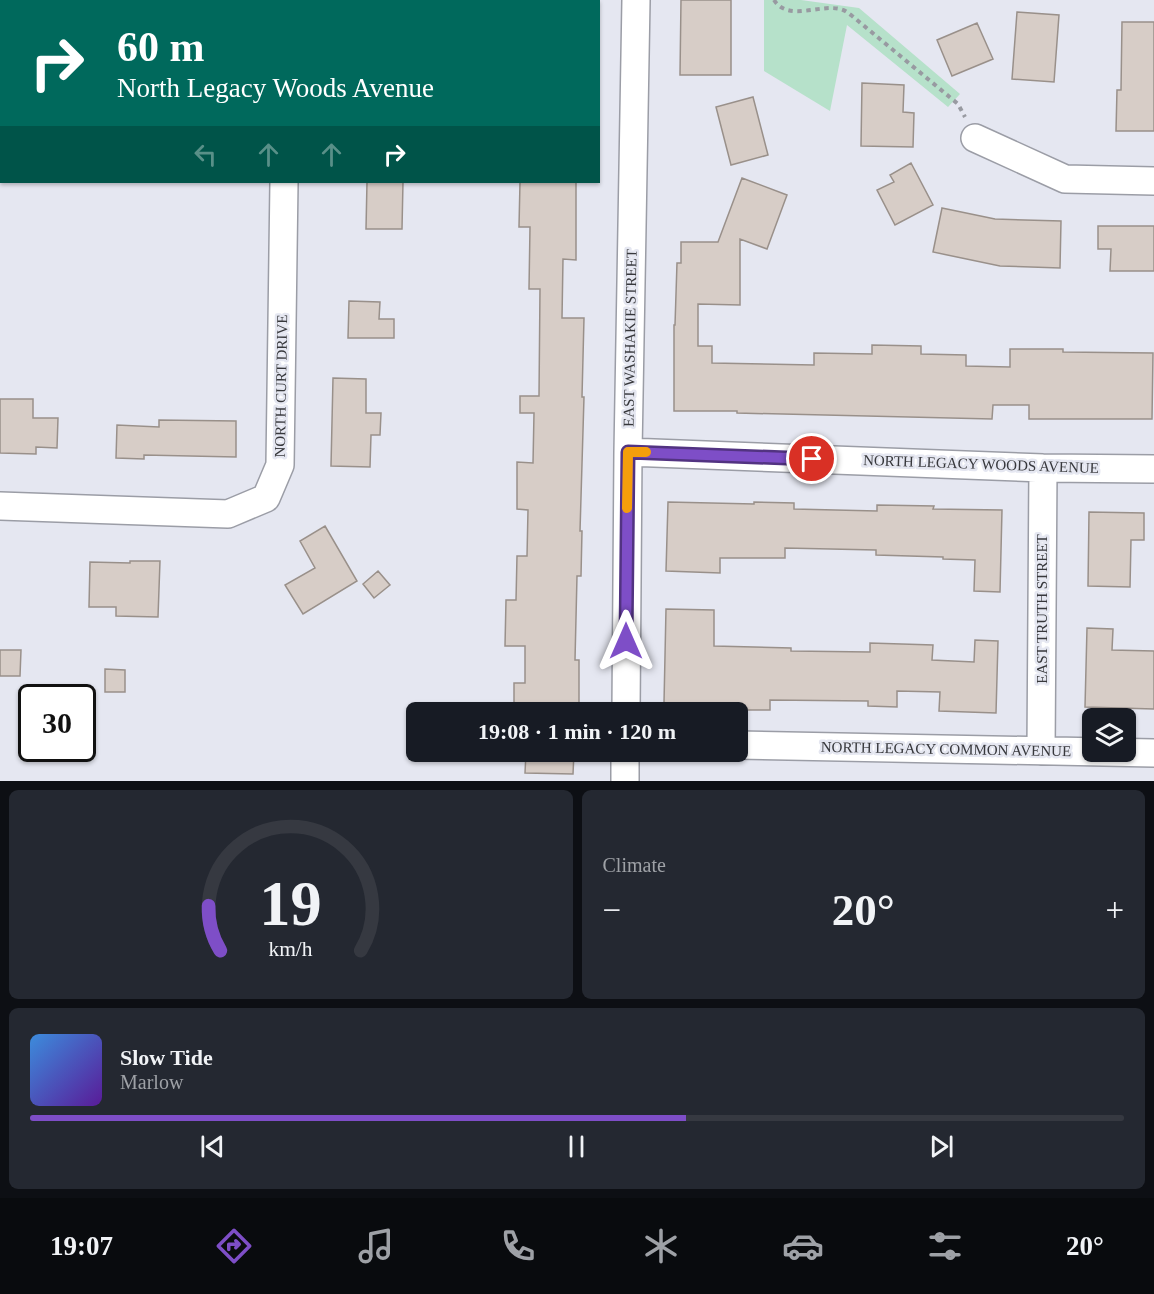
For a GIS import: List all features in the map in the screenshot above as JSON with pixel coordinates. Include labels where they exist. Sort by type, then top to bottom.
[{"type":"street","name":"EAST WASHAKIE STREET","points":[[626,702],[636,0]]},
{"type":"street","points":[[975,138],[1065,179],[1154,182]]},
{"type":"street","name":"NORTH CURT DRIVE","points":[[0,506],[228,514],[266,498],[280,465],[284,183]]},
{"type":"street","name":"NORTH LEGACY WOODS AVENUE","points":[[628,452],[1043,468],[1154,469]]},
{"type":"street","name":"EAST TRUTH STREET","points":[[1041,751],[1043,468]]},
{"type":"street","name":"NORTH LEGACY COMMON AVENUE","points":[[748,744],[1154,753]]},
{"type":"street","points":[[625,762],[625,781]]},
{"type":"path","points":[[774,0],[777,5],[785,9],[799,11],[842,9],[851,15],[958,104],[975,138]]},
{"type":"green space","points":[[764,0],[801,0],[859,8],[960,94],[948,107],[847,25],[830,111],[764,71]]},
{"type":"building","points":[[681,0],[731,0],[731,75],[680,75]]},
{"type":"building","points":[[1017,12],[1059,15],[1054,82],[1012,79]]},
{"type":"building","points":[[1122,22],[1154,22],[1154,131],[1116,131],[1117,90],[1121,90]]},
{"type":"building","points":[[977,23],[993,59],[952,76],[937,40]]},
{"type":"building","points":[[862,83],[904,85],[903,112],[914,113],[913,147],[861,146]]},
{"type":"building","points":[[753,97],[768,155],[731,165],[716,107]]},
{"type":"building","points":[[911,163],[933,205],[895,225],[877,190],[894,182],[890,175]]},
{"type":"building","points":[[742,178],[787,195],[767,249],[740,239],[740,305],[698,304],[698,346],[712,346],[712,363],[814,365],[814,353],[872,354],[872,345],[921,346],[921,354],[966,355],[966,366],[1010,367],[1010,349],[1153,353],[1152,419],[1029,419],[1029,405],[993,405],[992,419],[674,411],[674,325],[677,263],[681,263],[681,242],[718,242]]},
{"type":"building","points":[[367,183],[403,183],[402,229],[366,229]]},
{"type":"building","points":[[520,183],[576,183],[576,260],[563,259],[562,318],[584,318],[581,576],[577,576],[575,660],[579,660],[579,702],[514,702],[514,683],[525,683],[525,646],[505,646],[506,600],[516,600],[517,556],[527,556],[528,510],[517,509],[517,462],[533,463],[534,413],[520,413],[520,396],[539,396],[540,289],[529,289],[530,227],[519,227]]},
{"type":"building","points":[[942,208],[995,219],[1061,221],[1060,268],[1000,266],[933,252]]},
{"type":"building","points":[[1098,226],[1154,226],[1154,271],[1110,271],[1111,249],[1098,249]]},
{"type":"building","points":[[349,301],[380,302],[379,319],[394,319],[394,338],[348,338]]},
{"type":"building","points":[[333,378],[366,379],[366,413],[381,413],[380,435],[371,435],[370,467],[331,466]]},
{"type":"building","points":[[0,399],[33,399],[33,418],[58,418],[57,448],[36,447],[36,454],[0,453]]},
{"type":"building","points":[[159,420],[236,421],[236,457],[144,455],[144,459],[116,458],[117,425],[159,427]]},
{"type":"building","points":[[668,502],[794,503],[794,509],[877,511],[877,505],[1002,510],[1000,592],[974,591],[975,560],[876,555],[876,550],[785,548],[785,558],[720,558],[720,573],[666,571]]},
{"type":"building","points":[[1089,512],[1144,513],[1144,540],[1131,540],[1130,587],[1088,586]]},
{"type":"building","points":[[325,526],[357,581],[303,614],[285,585],[315,568],[300,541]]},
{"type":"building","points":[[130,561],[160,561],[158,617],[116,616],[116,607],[89,607],[90,562],[130,563]]},
{"type":"building","points":[[378,571],[390,585],[374,598],[363,584]]},
{"type":"building","points":[[666,609],[714,610],[714,646],[791,648],[791,651],[870,652],[870,643],[933,645],[932,660],[974,662],[975,640],[998,641],[996,713],[939,711],[940,692],[897,691],[897,707],[868,706],[868,701],[770,700],[770,710],[748,710],[748,702],[664,702]]},
{"type":"building","points":[[1087,628],[1113,629],[1112,650],[1154,651],[1154,709],[1085,707]]},
{"type":"building","points":[[0,650],[21,650],[20,676],[0,676]]},
{"type":"building","points":[[105,669],[125,670],[125,692],[105,692]]},
{"type":"building","points":[[526,762],[574,762],[573,774],[525,773]]},
{"type":"slow traffic","points":[[627,508],[628,452],[646,452]]},
{"type":"route","points":[[626,641],[628,452],[812,459]]}]
